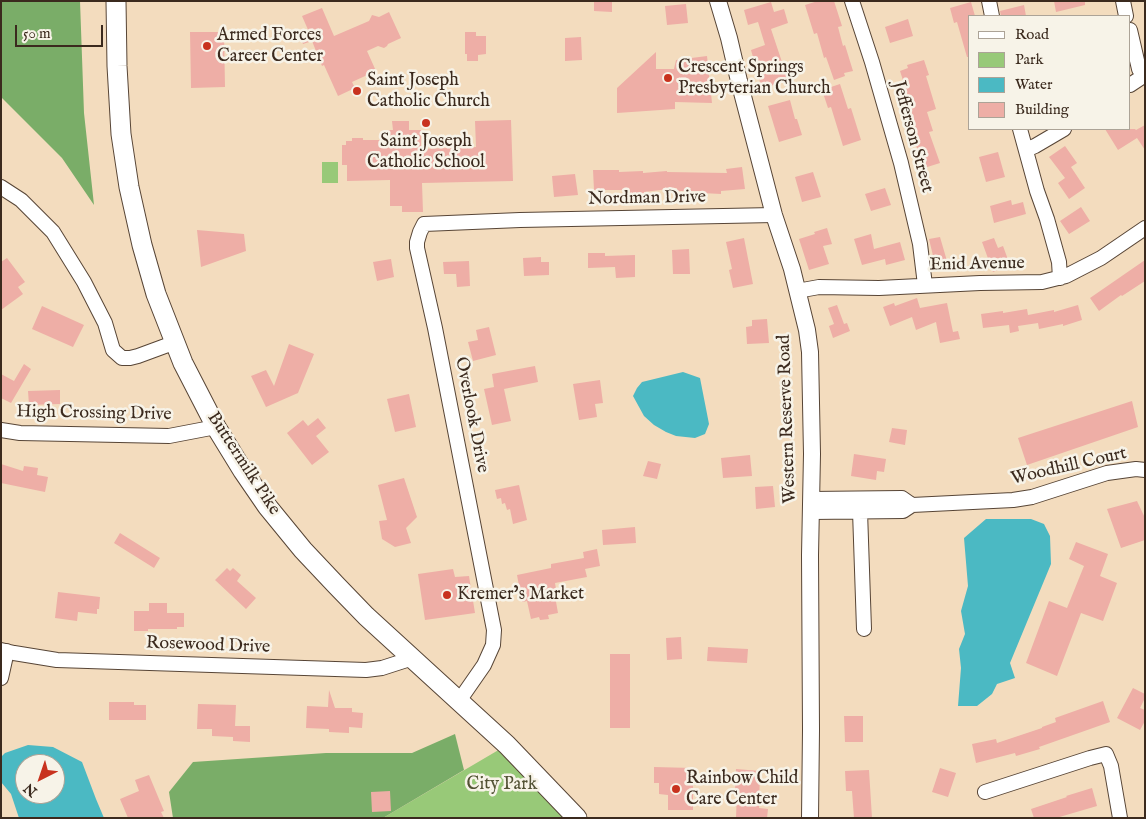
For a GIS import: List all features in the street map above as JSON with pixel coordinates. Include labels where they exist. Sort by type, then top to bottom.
[{"type":"main road","name":"Buttermilk Pike","points":[[116,1],[121,134],[129,187],[142,245],[156,294],[184,363],[216,427],[267,506],[303,550],[342,592],[507,745],[576,818]]},
{"type":"street","name":"Western Reserve Road","points":[[718,1],[774,215],[792,269],[807,330],[810,352],[812,730],[810,818]]},
{"type":"street","name":"Jefferson Street","points":[[852,1],[882,95],[901,163],[920,244],[925,285]]},
{"type":"street","points":[[989,1],[992,15]]},
{"type":"street","points":[[1123,1],[1126,15]]},
{"type":"street","points":[[1131,34],[1140,69],[1144,76],[1131,84]]},
{"type":"street","points":[[1020,130],[1059,262],[1060,278]]},
{"type":"street","points":[[1026,150],[1062,130]]},
{"type":"street","points":[[1,187],[21,200],[53,232],[88,290],[105,323],[113,350],[122,358],[138,356],[176,342]]},
{"type":"street","name":"Nordman Drive","points":[[520,220],[774,215]]},
{"type":"street","name":"Overlook Drive","points":[[459,701],[484,665],[493,645],[494,630],[417,242],[424,224],[520,220]]},
{"type":"street","name":"Enid Avenue","points":[[797,291],[819,287],[879,288],[980,282],[1042,282],[1066,276],[1101,258],[1145,228]]},
{"type":"street","name":"High Crossing Drive","points":[[1,430],[20,433],[169,436],[216,427]]},
{"type":"street","name":"Woodhill Court","points":[[811,505],[860,511],[902,511],[912,505],[1013,500],[1032,497],[1107,474],[1136,469],[1145,470]]},
{"type":"street","name":"Woodhill Court","points":[[811,505],[902,498],[912,505]]},
{"type":"street","points":[[860,511],[864,629]]},
{"type":"street","points":[[1,678],[4,650]]},
{"type":"street","name":"Rosewood Drive","points":[[4,650],[57,660],[366,670],[382,668],[413,658]]},
{"type":"street","points":[[985,792],[1106,754],[1111,766],[1120,818]]},
{"type":"green space","points":[[1,1],[80,1],[84,113],[94,205],[62,158],[1,97]]},
{"type":"green space","points":[[322,162],[338,162],[338,183],[322,183]]},
{"type":"green space","points":[[455,734],[464,770],[383,818],[173,818],[169,792],[193,762],[326,753],[412,753]]},
{"type":"green space","name":"City Park","points":[[507,745],[577,818],[383,818]]},
{"type":"water","points":[[683,372],[700,378],[709,424],[705,434],[695,438],[676,436],[654,425],[644,416],[633,396],[642,382]]},
{"type":"water","points":[[986,519],[1031,519],[1044,524],[1050,536],[1051,564],[1010,663],[1015,678],[997,684],[992,694],[977,706],[958,706],[961,668],[959,649],[965,634],[961,611],[968,586],[964,538]]},
{"type":"water","points":[[28,745],[53,747],[82,762],[104,818],[19,818],[11,794],[1,782],[1,757],[5,753]]},
{"type":"building","points":[[594,1],[612,1],[612,12],[594,11]]},
{"type":"building","points":[[818,1],[834,1],[842,26],[838,27],[843,46],[845,45],[853,71],[844,73],[845,76],[834,80],[826,57],[824,58],[817,33],[814,34],[805,5]]},
{"type":"building","points":[[1054,1],[1085,1],[1085,5],[1056,12]]},
{"type":"building","points":[[771,2],[774,12],[784,9],[788,23],[771,29],[788,80],[762,89],[751,50],[765,45],[758,22],[748,25],[744,10]]},
{"type":"building","points":[[971,2],[975,15],[968,15],[968,57],[957,22],[954,23],[950,8]]},
{"type":"building","points":[[686,4],[688,23],[667,25],[665,6]]},
{"type":"building","points":[[1024,5],[1026,15],[1001,15],[1000,11]]},
{"type":"building","points":[[322,8],[334,36],[369,21],[372,15],[379,17],[389,12],[401,38],[384,48],[378,46],[367,51],[376,71],[352,82],[355,88],[338,96],[324,65],[322,66],[312,41],[303,44],[300,36],[309,32],[302,16]]},
{"type":"building","points":[[908,19],[913,36],[890,43],[885,27]]},
{"type":"building","points":[[190,32],[224,32],[225,87],[191,88]]},
{"type":"building","points":[[465,32],[476,32],[476,36],[486,36],[486,54],[478,55],[478,61],[467,61],[467,54],[465,54]]},
{"type":"building","points":[[581,37],[582,60],[565,61],[565,38]]},
{"type":"building","name":"Crescent Springs Presbyterian Church","points":[[656,52],[656,69],[674,69],[676,60],[707,56],[712,103],[675,102],[675,109],[617,113],[617,88]]},
{"type":"building","points":[[924,60],[929,75],[926,76],[936,109],[927,112],[933,131],[929,132],[940,163],[924,168],[909,125],[910,121],[904,101],[909,99],[900,71],[908,68],[907,65]]},
{"type":"building","points":[[840,84],[848,109],[851,108],[861,140],[843,146],[831,107],[828,108],[822,90]]},
{"type":"building","points":[[790,100],[802,135],[779,142],[768,106]]},
{"type":"building","points":[[511,120],[513,181],[422,183],[423,212],[402,212],[402,206],[390,206],[390,180],[347,181],[347,165],[342,165],[342,145],[346,145],[346,141],[352,141],[352,138],[389,140],[388,130],[393,130],[392,121],[409,121],[409,130],[421,130],[421,149],[476,147],[475,121]]},
{"type":"building","points":[[1145,125],[1145,150],[1137,138],[1118,150],[1106,130],[1135,129]]},
{"type":"building","points":[[1065,146],[1077,163],[1071,167],[1085,188],[1069,199],[1058,183],[1065,178],[1049,157]]},
{"type":"building","points":[[998,152],[1005,177],[986,182],[979,157]]},
{"type":"building","points":[[742,167],[745,189],[721,191],[721,194],[702,193],[702,191],[677,191],[677,188],[644,192],[644,194],[628,194],[628,190],[594,190],[593,170],[643,171],[643,173],[667,171],[727,173],[726,169]]},
{"type":"building","points":[[813,172],[821,197],[802,202],[795,177]]},
{"type":"building","points":[[575,174],[578,195],[554,197],[552,176]]},
{"type":"building","points":[[885,188],[891,205],[871,211],[865,194]]},
{"type":"building","points":[[1011,200],[1012,205],[1023,202],[1026,214],[994,223],[990,206]]},
{"type":"building","points":[[1081,207],[1090,221],[1069,234],[1060,221]]},
{"type":"building","points":[[827,228],[832,244],[823,246],[829,264],[809,270],[799,239]]},
{"type":"building","points":[[197,230],[244,234],[246,251],[201,267]]},
{"type":"building","points":[[871,234],[874,249],[900,242],[905,260],[886,265],[885,259],[862,265],[854,239]]},
{"type":"building","points":[[940,237],[947,261],[935,264],[929,239]]},
{"type":"building","points":[[744,238],[753,284],[733,288],[729,270],[732,269],[726,242]]},
{"type":"building","points":[[994,238],[998,248],[1003,246],[1010,265],[993,272],[982,242]]},
{"type":"building","points":[[689,249],[690,274],[673,274],[672,250]]},
{"type":"building","points":[[588,253],[605,253],[605,256],[635,255],[635,277],[616,278],[615,267],[588,268]]},
{"type":"building","points":[[541,257],[541,262],[549,262],[549,275],[524,276],[523,258]]},
{"type":"building","points":[[7,258],[25,282],[18,287],[23,294],[1,310],[1,262]]},
{"type":"building","points":[[391,259],[394,277],[377,281],[373,262]]},
{"type":"building","points":[[1145,260],[1145,281],[1099,311],[1090,298]]},
{"type":"building","points":[[469,261],[470,286],[457,287],[456,274],[444,274],[443,262]]},
{"type":"building","points":[[917,298],[920,308],[947,303],[953,332],[958,331],[960,339],[940,343],[936,322],[916,330],[912,317],[890,326],[883,307],[894,303],[895,306]]},
{"type":"building","points":[[837,305],[844,324],[847,323],[850,331],[833,338],[829,326],[834,324],[828,308]]},
{"type":"building","points":[[1078,305],[1082,320],[1063,326],[1063,324],[1039,329],[1038,323],[1018,326],[1019,331],[1010,333],[1009,325],[983,328],[981,314],[1027,309],[1028,315],[1054,310],[1054,312]]},
{"type":"building","points":[[42,306],[84,325],[73,347],[32,329]]},
{"type":"building","points":[[767,319],[769,343],[747,344],[746,327],[752,326],[752,320]]},
{"type":"building","points":[[489,327],[496,355],[473,361],[468,342],[478,340],[476,330]]},
{"type":"building","points":[[289,344],[314,354],[298,393],[266,407],[251,376],[266,370],[274,386]]},
{"type":"building","points":[[24,364],[31,369],[11,403],[1,398],[1,374],[14,381]]},
{"type":"building","points":[[535,366],[538,382],[504,389],[511,421],[492,425],[484,389],[494,387],[492,374]]},
{"type":"building","points":[[600,380],[603,403],[595,404],[597,417],[579,420],[573,384]]},
{"type":"building","points":[[60,390],[60,404],[29,405],[28,391]]},
{"type":"building","points":[[409,394],[416,427],[395,432],[387,399]]},
{"type":"building","points":[[1132,401],[1138,427],[1027,465],[1018,438]]},
{"type":"building","points":[[318,418],[326,428],[316,436],[329,452],[312,465],[287,433],[303,420],[308,426]]},
{"type":"building","points":[[892,428],[907,430],[905,445],[889,442]]},
{"type":"building","points":[[854,454],[886,459],[884,472],[877,471],[876,480],[851,476]]},
{"type":"building","points":[[750,455],[752,476],[723,478],[721,458]]},
{"type":"building","points":[[648,461],[661,464],[657,479],[643,476]]},
{"type":"building","points":[[1,464],[23,471],[24,466],[38,468],[37,475],[48,477],[45,492],[1,483]]},
{"type":"building","points":[[404,478],[417,517],[406,528],[411,543],[395,547],[382,539],[379,521],[387,520],[378,485]]},
{"type":"building","points":[[519,485],[527,520],[513,524],[510,509],[507,510],[505,503],[502,504],[501,498],[497,499],[495,490]]},
{"type":"building","points":[[773,486],[775,507],[756,509],[755,487]]},
{"type":"building","points":[[1137,501],[1145,518],[1145,540],[1121,548],[1107,509]]},
{"type":"building","points":[[635,527],[636,543],[603,545],[602,530]]},
{"type":"building","points":[[120,533],[160,558],[154,568],[114,543]]},
{"type":"building","points":[[1076,542],[1108,554],[1100,576],[1117,583],[1103,621],[1081,613],[1057,676],[1026,663],[1049,601],[1067,608],[1084,566],[1069,559]]},
{"type":"building","points":[[597,549],[600,566],[585,569],[587,577],[555,583],[558,613],[548,615],[549,619],[540,620],[539,617],[531,619],[527,601],[522,602],[517,575],[551,568],[551,564],[584,558],[583,552]]},
{"type":"building","points":[[227,568],[230,571],[233,568],[241,575],[237,581],[256,598],[246,609],[215,580]]},
{"type":"building","name":"Kremer’s Market","points":[[453,569],[455,577],[469,576],[475,613],[425,620],[418,574]]},
{"type":"building","points":[[58,592],[100,597],[97,614],[78,612],[77,621],[55,618]]},
{"type":"building","points":[[149,603],[167,603],[167,613],[184,613],[184,627],[134,631],[134,611],[149,611]]},
{"type":"building","points":[[681,637],[682,659],[667,660],[666,638]]},
{"type":"building","points":[[708,647],[748,649],[747,663],[707,661]]},
{"type":"building","points":[[610,654],[630,654],[630,728],[610,728]]},
{"type":"building","points":[[1133,688],[1145,694],[1140,708],[1145,710],[1145,721],[1140,730],[1117,718]]},
{"type":"building","points":[[329,690],[335,708],[352,708],[352,712],[363,713],[362,728],[349,727],[349,733],[329,732],[329,729],[306,728],[307,706],[328,707]]},
{"type":"building","points":[[1103,701],[1110,722],[1039,747],[1040,749],[1016,756],[1015,753],[976,763],[972,744],[996,739],[997,743],[1042,728],[1056,722],[1055,718]]},
{"type":"building","points":[[109,702],[134,702],[134,705],[146,705],[146,720],[109,720]]},
{"type":"building","points":[[198,704],[236,705],[235,726],[250,726],[250,742],[233,741],[233,737],[212,736],[212,729],[197,729]]},
{"type":"building","points":[[844,716],[863,716],[863,742],[845,742]]},
{"type":"building","name":"Rainbow Child Care Center","points":[[654,767],[693,768],[693,810],[668,810],[668,795],[659,794],[659,783],[654,783]]},
{"type":"building","points":[[940,768],[956,773],[948,797],[932,792]]},
{"type":"building","points":[[736,769],[760,771],[759,808],[768,809],[767,818],[736,818]]},
{"type":"building","points":[[869,770],[872,818],[854,818],[852,791],[846,791],[845,771]]},
{"type":"building","points":[[149,775],[164,811],[161,812],[164,818],[128,818],[120,799],[139,791],[135,780]]},
{"type":"building","points":[[1092,788],[1097,806],[1056,818],[1034,818],[1031,809]]},
{"type":"building","points":[[390,791],[391,811],[372,812],[371,792]]},
{"type":"place","name":"Armed Forces Career Center","points":[[207,46]]},
{"type":"place","name":"Crescent Springs Presbyterian Church","points":[[668,78]]},
{"type":"place","name":"Saint Joseph Catholic Church","points":[[357,91]]},
{"type":"place","name":"Saint Joseph Catholic School","points":[[426,123]]},
{"type":"place","name":"Kremer’s Market","points":[[447,595]]},
{"type":"place","name":"Rainbow Child Care Center","points":[[676,789]]}]
